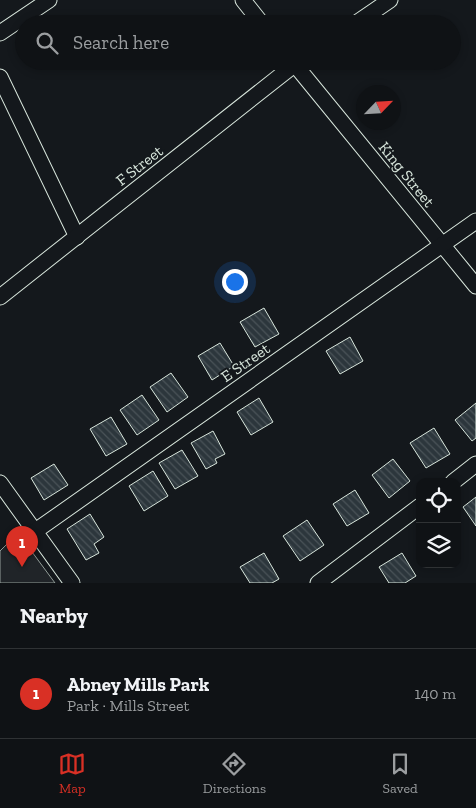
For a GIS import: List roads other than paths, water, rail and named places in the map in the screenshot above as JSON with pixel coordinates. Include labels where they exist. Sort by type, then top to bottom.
[{"type":"street","points":[[27,15],[49,0]]},
{"type":"street","points":[[243,0],[255,15]]},
{"type":"street","points":[[368,15],[390,0]]},
{"type":"street","points":[[0,33],[15,23]]},
{"type":"street","name":"F Street","points":[[0,297],[285,70]]},
{"type":"street","name":"King Street","points":[[301,70],[476,286]]},
{"type":"street","points":[[0,77],[77,237]]},
{"type":"street","name":"E Street","points":[[34,532],[476,221]]},
{"type":"street","points":[[457,478],[476,464]]},
{"type":"street","points":[[0,483],[72,583]]},
{"type":"street","points":[[318,583],[416,509]]},
{"type":"place","name":"Abney Mills Park","points":[[22,567]]}]
